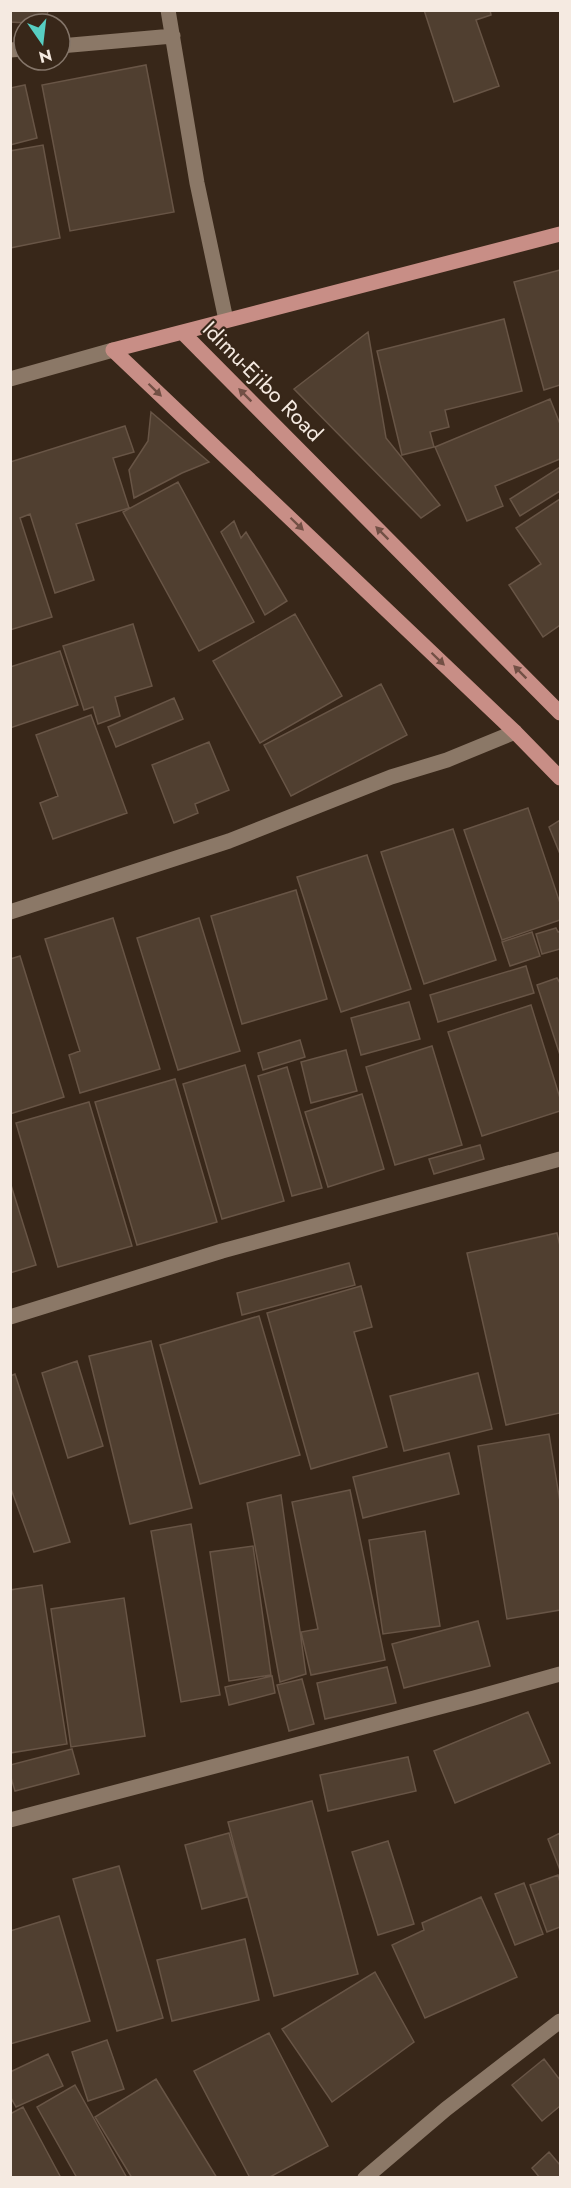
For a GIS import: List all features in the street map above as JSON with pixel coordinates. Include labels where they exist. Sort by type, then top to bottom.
[{"type":"main road","name":"Idimu-Ejibo Road","points":[[561,234],[183,333],[561,713]]},
{"type":"main road","points":[[113,350],[183,333]]},
{"type":"main road","points":[[113,350],[561,778]]},
{"type":"street","points":[[168,10],[197,183],[226,320]]},
{"type":"street","points":[[72,45],[173,36]]},
{"type":"street","points":[[10,379],[113,350]]},
{"type":"street","points":[[10,912],[229,841],[391,777],[447,760],[515,732]]},
{"type":"street","points":[[10,1317],[222,1251],[561,1159]]},
{"type":"street","points":[[10,1820],[561,1674]]},
{"type":"street","points":[[365,2178],[446,2109],[561,2021]]},
{"type":"building","points":[[10,10],[48,10],[48,12],[12,12],[12,22],[10,22]]},
{"type":"building","points":[[424,10],[490,10],[491,15],[476,20],[499,86],[454,102]]},
{"type":"building","points":[[146,65],[174,212],[70,231],[42,85]]},
{"type":"building","points":[[25,85],[37,138],[10,145],[10,88]]},
{"type":"building","points":[[43,145],[60,238],[10,248],[10,151]]},
{"type":"building","points":[[560,270],[560,385],[544,390],[514,282]]},
{"type":"building","points":[[504,319],[522,391],[445,410],[449,427],[430,432],[434,447],[402,455],[377,351]]},
{"type":"building","points":[[368,332],[386,438],[440,505],[421,518],[294,389]]},
{"type":"building","points":[[550,399],[560,424],[560,459],[495,486],[503,506],[467,521],[435,447]]},
{"type":"building","points":[[151,412],[209,462],[134,498],[129,470],[148,441]]},
{"type":"building","points":[[125,426],[134,452],[113,458],[129,508],[76,524],[94,580],[55,593],[30,514],[20,518],[52,617],[10,630],[10,462]]},
{"type":"building","points":[[560,467],[560,491],[520,516],[510,499]]},
{"type":"building","points":[[178,482],[254,622],[199,651],[123,512]]},
{"type":"building","points":[[560,499],[560,625],[543,637],[509,585],[541,564],[516,528]]},
{"type":"building","points":[[234,521],[241,538],[246,532],[287,601],[265,615],[221,532]]},
{"type":"building","points":[[295,614],[342,696],[260,743],[213,661]]},
{"type":"building","points":[[133,624],[152,686],[115,697],[120,716],[98,724],[93,707],[84,710],[63,646]]},
{"type":"building","points":[[60,651],[78,705],[10,728],[10,667]]},
{"type":"building","points":[[381,684],[407,735],[291,796],[264,745]]},
{"type":"building","points":[[174,698],[183,719],[116,747],[108,727]]},
{"type":"building","points":[[91,715],[127,813],[53,839],[40,803],[58,796],[36,735]]},
{"type":"building","points":[[209,742],[229,790],[195,804],[198,813],[174,823],[152,765]]},
{"type":"building","points":[[528,808],[560,903],[560,920],[502,940],[464,830]]},
{"type":"building","points":[[560,820],[560,854],[549,827]]},
{"type":"building","points":[[453,829],[496,960],[424,984],[381,852]]},
{"type":"building","points":[[367,855],[411,989],[341,1012],[297,877]]},
{"type":"building","points":[[296,890],[327,999],[242,1024],[211,916]]},
{"type":"building","points":[[113,918],[160,1069],[80,1093],[69,1055],[80,1051],[45,939]]},
{"type":"building","points":[[199,918],[240,1051],[178,1070],[137,938]]},
{"type":"building","points":[[556,928],[558,932],[560,931],[560,949],[542,954],[536,934]]},
{"type":"building","points":[[532,932],[540,956],[510,966],[502,942]]},
{"type":"building","points":[[20,956],[64,1097],[10,1114],[10,959]]},
{"type":"building","points":[[526,966],[534,993],[438,1022],[430,995]]},
{"type":"building","points":[[557,978],[560,983],[560,1055],[537,985]]},
{"type":"building","points":[[409,1002],[420,1039],[361,1055],[351,1018]]},
{"type":"building","points":[[531,1005],[560,1098],[560,1111],[482,1136],[448,1032]]},
{"type":"building","points":[[300,1040],[305,1057],[263,1070],[258,1053]]},
{"type":"building","points":[[432,1046],[462,1145],[395,1165],[366,1067]]},
{"type":"building","points":[[346,1050],[357,1091],[311,1103],[301,1062]]},
{"type":"building","points":[[245,1065],[284,1201],[222,1219],[183,1084]]},
{"type":"building","points":[[287,1067],[322,1188],[292,1196],[258,1076]]},
{"type":"building","points":[[175,1079],[217,1222],[137,1245],[95,1102]]},
{"type":"building","points":[[362,1094],[384,1169],[328,1187],[305,1112]]},
{"type":"building","points":[[89,1102],[132,1246],[58,1267],[16,1123]]},
{"type":"building","points":[[480,1145],[484,1159],[434,1174],[429,1159]]},
{"type":"building","points":[[10,1182],[36,1265],[10,1273]]},
{"type":"building","points":[[557,1233],[560,1246],[560,1413],[506,1425],[467,1253]]},
{"type":"building","points":[[349,1263],[355,1285],[242,1315],[237,1293]]},
{"type":"building","points":[[361,1286],[372,1327],[354,1332],[387,1447],[311,1469],[267,1313]]},
{"type":"building","points":[[259,1316],[300,1455],[200,1484],[160,1345]]},
{"type":"building","points":[[151,1341],[192,1508],[130,1524],[89,1356]]},
{"type":"building","points":[[77,1361],[103,1446],[68,1458],[42,1373]]},
{"type":"building","points":[[478,1373],[492,1429],[404,1451],[390,1396]]},
{"type":"building","points":[[15,1374],[70,1542],[34,1552],[10,1486],[10,1376]]},
{"type":"building","points":[[549,1434],[560,1502],[560,1610],[507,1619],[478,1446]]},
{"type":"building","points":[[449,1453],[459,1494],[363,1518],[353,1477]]},
{"type":"building","points":[[350,1490],[385,1660],[311,1675],[301,1632],[318,1629],[292,1502]]},
{"type":"building","points":[[281,1495],[306,1674],[280,1682],[247,1503]]},
{"type":"building","points":[[191,1524],[220,1695],[181,1702],[151,1531]]},
{"type":"building","points":[[425,1531],[440,1626],[383,1634],[369,1540]]},
{"type":"building","points":[[253,1546],[271,1675],[229,1681],[210,1552]]},
{"type":"building","points":[[42,1585],[67,1744],[10,1753],[10,1590]]},
{"type":"building","points":[[124,1598],[145,1736],[71,1747],[51,1609]]},
{"type":"building","points":[[478,1621],[490,1666],[404,1688],[392,1644]]},
{"type":"building","points":[[387,1667],[396,1703],[325,1719],[317,1683]]},
{"type":"building","points":[[272,1676],[275,1693],[229,1705],[225,1687]]},
{"type":"building","points":[[302,1679],[314,1724],[289,1731],[277,1685]]},
{"type":"building","points":[[528,1712],[550,1763],[455,1803],[434,1751]]},
{"type":"building","points":[[72,1749],[79,1774],[15,1791],[10,1765]]},
{"type":"building","points":[[408,1757],[416,1791],[328,1811],[320,1775]]},
{"type":"building","points":[[312,1801],[358,1974],[274,1996],[228,1822]]},
{"type":"building","points":[[229,1833],[247,1897],[202,1909],[185,1845]]},
{"type":"building","points":[[560,1833],[560,1870],[548,1839]]},
{"type":"building","points":[[388,1841],[414,1924],[378,1935],[352,1852]]},
{"type":"building","points":[[119,1866],[163,2018],[117,2031],[73,1879]]},
{"type":"building","points":[[558,1875],[560,1927],[547,1932],[530,1885]]},
{"type":"building","points":[[524,1883],[543,1934],[515,1945],[495,1894]]},
{"type":"building","points":[[481,1897],[517,1977],[425,2018],[392,1945],[424,1930],[422,1923]]},
{"type":"building","points":[[59,1916],[90,2021],[10,2044],[10,1931]]},
{"type":"building","points":[[245,1939],[259,2000],[172,2021],[157,1960]]},
{"type":"building","points":[[375,1972],[414,2042],[332,2102],[282,2029]]},
{"type":"building","points":[[269,2033],[328,2146],[268,2178],[250,2178],[194,2071]]},
{"type":"building","points":[[107,2040],[124,2089],[88,2101],[72,2052]]},
{"type":"building","points":[[48,2054],[63,2086],[16,2107],[10,2096],[10,2072]]},
{"type":"building","points":[[544,2059],[560,2080],[560,2106],[542,2121],[512,2085]]},
{"type":"building","points":[[156,2079],[217,2178],[132,2178],[95,2117]]},
{"type":"building","points":[[75,2085],[127,2178],[77,2178],[37,2107]]},
{"type":"building","points":[[23,2107],[61,2178],[10,2178],[10,2114]]},
{"type":"building","points":[[549,2152],[560,2165],[560,2178],[540,2178],[532,2168]]}]
